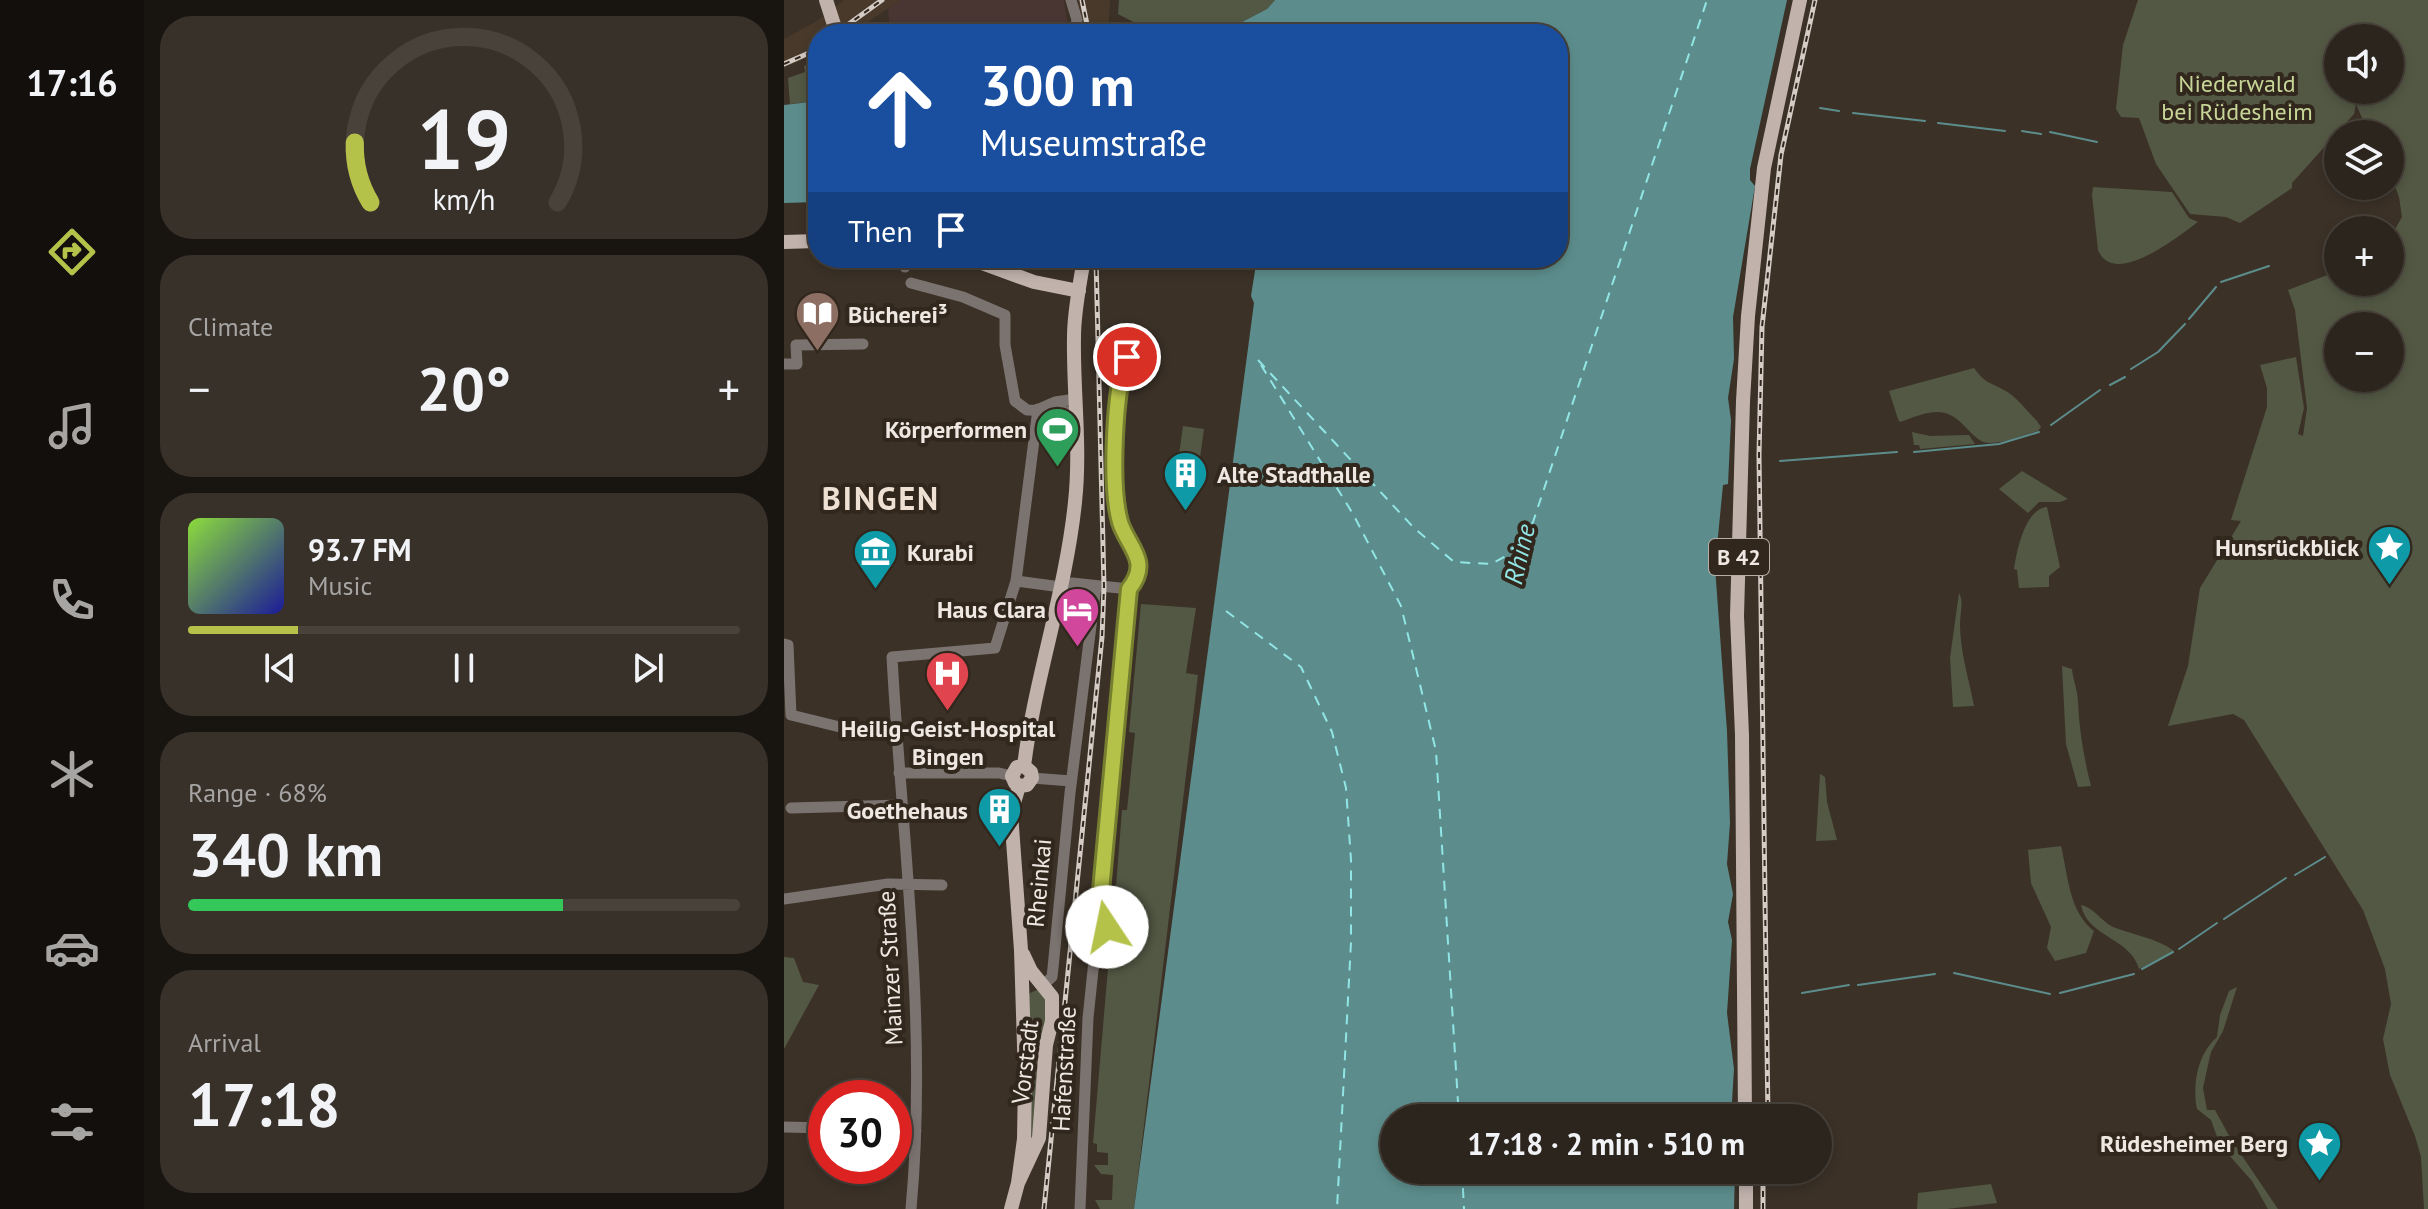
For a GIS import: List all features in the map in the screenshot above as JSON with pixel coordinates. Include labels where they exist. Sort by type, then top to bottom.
[{"type":"main road","name":"B 42","points":[[1745,1104],[1743,767],[1737,616],[1743,401],[1748,316],[1764,168],[1800,0]]},
{"type":"main road","points":[[828,4],[834,24]]},
{"type":"main road","points":[[784,242],[808,241]]},
{"type":"main road","points":[[996,268],[1034,282],[1079,291]]},
{"type":"main road","name":"Vorstadt","points":[[1031,1139],[1011,813],[1022,776],[1034,703],[1061,587],[1075,501],[1074,329],[1082,268]]},
{"type":"main road","name":"Vorstadt","points":[[1011,1204],[1031,1139],[1053,1007],[1052,997],[1031,971],[1021,950]]},
{"type":"main road","points":[[1022,998],[1026,988],[1032,984],[1043,985]]},
{"type":"main road","points":[[1746,1184],[1746,1209]]},
{"type":"street","points":[[1071,0],[1076,24]]},
{"type":"street","points":[[911,283],[963,297],[1005,315],[1005,345],[1011,389],[1022,409],[1076,405]]},
{"type":"street","points":[[784,364],[797,364],[796,345],[863,344]]},
{"type":"street","points":[[1038,409],[1016,581],[1061,587],[1072,583],[1129,589],[1137,574],[1137,559],[1119,519],[1115,452],[1119,381],[1129,348]]},
{"type":"street","name":"Mainzer Straße","points":[[911,1209],[916,1131],[916,996],[892,657],[995,648],[1016,581]]},
{"type":"street","name":"Rheinkai","points":[[1043,985],[1052,977],[1071,781],[1096,586]]},
{"type":"street","name":"Hafenstraße","points":[[1080,1209],[1088,1028],[1097,932],[1105,930],[1108,924],[1106,916],[1099,912],[1129,589]]},
{"type":"street","points":[[786,645],[791,715],[848,729],[896,729]]},
{"type":"street","points":[[899,773],[999,773],[1071,781]]},
{"type":"street","points":[[791,808],[902,805]]},
{"type":"street","points":[[784,899],[888,884],[942,885]]},
{"type":"street","points":[[784,1127],[808,1128]]},
{"type":"shaded area","points":[[844,0],[900,0],[865,24],[812,24]]},
{"type":"shaded area","points":[[900,0],[1064,0],[1068,24],[889,24],[888,8]]},
{"type":"shaded area","points":[[1078,0],[1110,0],[1109,24],[1083,24]]},
{"type":"shaded area","points":[[808,26],[808,57],[784,68],[784,39]]},
{"type":"green space","points":[[1119,0],[1275,0],[1267,9],[1238,24],[1137,24],[1118,14]]},
{"type":"green space","name":"Niederwald bei Rüdesheim","points":[[2138,0],[2428,0],[2428,1209],[2424,1209],[2421,1157],[2390,1075],[2383,1039],[2391,1004],[2385,969],[2363,910],[2244,720],[2233,714],[2168,726],[2188,666],[2200,588],[2241,521],[2231,520],[2267,407],[2267,388],[2260,365],[2296,357],[2304,408],[2298,434],[2303,436],[2307,408],[2295,310],[2288,290],[2324,276],[2324,296],[2404,296],[2404,216],[2399,200],[2404,200],[2404,120],[2363,120],[2356,104],[2349,120],[2324,120],[2324,147],[2292,183],[2292,188],[2240,223],[2226,217],[2190,214],[2156,164],[2139,118],[2121,117],[2116,109],[2123,45]]},
{"type":"green space","points":[[808,65],[808,102],[790,104],[788,78],[805,72],[804,66]]},
{"type":"green space","points":[[2093,187],[2172,192],[2189,218],[2198,222],[2147,256],[2118,264],[2106,261],[2098,250]]},
{"type":"green space","points":[[1974,368],[1985,380],[2017,400],[2037,421],[2041,427],[2038,431],[1989,443],[1977,438],[1946,413],[1928,413],[1900,422],[1889,391]]},
{"type":"green space","points":[[1183,426],[1204,429],[1198,472],[1177,469]]},
{"type":"green space","points":[[1912,432],[1930,436],[1969,435],[1975,444],[1920,449],[1919,445],[1914,445]]},
{"type":"green space","points":[[2022,471],[2068,499],[2039,502],[2028,513],[1999,489]]},
{"type":"green space","points":[[2047,507],[2060,567],[2049,576],[2049,587],[2019,588],[2017,570],[2014,569],[2023,532],[2033,515]]},
{"type":"green space","points":[[1959,593],[1962,604],[1961,645],[1974,706],[1953,707],[1950,658]]},
{"type":"green space","points":[[1141,604],[1196,608],[1186,673],[1198,675],[1134,1209],[1100,1209],[1095,1200],[1112,1200],[1113,1175],[1101,1174],[1094,1165],[1108,1165],[1108,1153],[1097,1152],[1097,1144],[1093,1143],[1110,945],[1119,938],[1124,902],[1115,899],[1122,810],[1127,810],[1135,733],[1129,732]]},
{"type":"green space","points":[[2062,666],[2072,669],[2091,786],[2078,787],[2066,744]]},
{"type":"green space","points":[[1820,774],[1825,777],[1827,802],[1837,840],[1816,841]]},
{"type":"green space","points":[[2061,846],[2074,903],[2094,931],[2086,953],[2055,961],[2047,948],[2051,927],[2031,883],[2028,850]]},
{"type":"green space","points":[[2081,905],[2113,927],[2153,940],[2174,951],[2139,969],[2127,950],[2091,924]]},
{"type":"green space","points":[[784,957],[794,958],[803,982],[819,985],[784,1049]]},
{"type":"green space","points":[[2237,987],[2223,1031],[2211,1052],[2203,1088],[2207,1110],[2215,1110],[2278,1209],[2268,1209],[2252,1181],[2220,1145],[2211,1120],[2197,1109],[2196,1104],[2195,1085],[2199,1067],[2217,1037],[2220,1015],[2229,991]]},
{"type":"green space","points":[[1039,989],[1049,995],[1036,1136],[1031,1140],[1026,1134],[1027,999],[1030,993]]},
{"type":"green space","points":[[1991,1184],[1997,1203],[1917,1209],[1918,1193]]},
{"type":"water","name":"Rhine","points":[[1275,0],[1787,0],[1750,169],[1750,180],[1755,186],[1733,317],[1734,359],[1728,398],[1731,420],[1728,484],[1723,485],[1715,567],[1727,731],[1730,823],[1727,864],[1733,894],[1728,922],[1732,940],[1727,1013],[1734,1069],[1732,1104],[1380,1104],[1380,1184],[1735,1184],[1734,1209],[1134,1209],[1254,303],[1251,296],[1255,268],[1568,268],[1568,24],[1238,24],[1267,9]]},
{"type":"water","points":[[808,102],[808,202],[784,203],[784,105]]},
{"type":"waterway","points":[[1820,108],[1839,111]]},
{"type":"waterway","points":[[1853,113],[1925,121]]},
{"type":"waterway","points":[[1938,123],[2005,131]]},
{"type":"waterway","points":[[2022,131],[2041,134]]},
{"type":"waterway","points":[[2050,132],[2097,142]]},
{"type":"waterway","points":[[2221,282],[2269,266]]},
{"type":"waterway","points":[[2189,319],[2216,287]]},
{"type":"waterway","points":[[2131,369],[2158,352],[2185,324]]},
{"type":"waterway","points":[[2110,385],[2125,377]]},
{"type":"waterway","points":[[2051,425],[2100,390]]},
{"type":"waterway","points":[[1914,452],[1999,444],[2039,432]]},
{"type":"waterway","points":[[1780,461],[1897,452]]},
{"type":"waterway","points":[[2295,875],[2325,857]]},
{"type":"waterway","points":[[2224,919],[2286,878]]},
{"type":"waterway","points":[[2179,949],[2217,923]]},
{"type":"waterway","points":[[2142,969],[2173,952]]},
{"type":"waterway","points":[[1954,973],[2050,994]]},
{"type":"waterway","points":[[1858,985],[1935,974]]},
{"type":"waterway","points":[[2060,993],[2134,974]]},
{"type":"waterway","points":[[1802,993],[1849,985]]},
{"type":"ferry route","points":[[1258,360],[1414,528],[1454,562],[1491,564],[1515,551],[1533,522],[1707,0]]},
{"type":"ferry route","points":[[1261,365],[1353,514],[1401,606],[1436,751],[1458,1104]]},
{"type":"ferry route","points":[[1226,611],[1301,667],[1332,732],[1346,788],[1351,860],[1351,942],[1337,1209]]},
{"type":"ferry route","points":[[1463,1184],[1464,1209]]},
{"type":"railway","points":[[849,24],[882,0]]},
{"type":"railway","points":[[1082,0],[1087,24]]},
{"type":"railway","points":[[1768,1104],[1759,455],[1762,327],[1781,155],[1815,0]]},
{"type":"railway","points":[[784,64],[808,53]]},
{"type":"railway","points":[[1044,1209],[1102,637],[1104,587],[1096,268]]},
{"type":"railway","points":[[1763,1184],[1763,1209]]},
{"type":"place","name":"Bücherei³","points":[[817,353]]},
{"type":"place","name":"Körperformen","points":[[1058,468]]},
{"type":"place","name":"Alte Stadthalle","points":[[1186,513]]},
{"type":"place","name":"Hunsrückblick","points":[[2390,586]]},
{"type":"place","name":"Kurabi","points":[[876,591]]},
{"type":"place","name":"Haus Clara","points":[[1077,648]]},
{"type":"place","name":"Heilig-Geist-Hospital Bingen","points":[[948,713]]},
{"type":"place","name":"Goethehaus","points":[[999,849]]},
{"type":"place","name":"Rüdesheimer Berg","points":[[2319,1182]]},
{"type":"district","name":"BINGEN","points":[[881,498]]},
{"type":"route","points":[[1107,927],[1108,918],[1099,912],[1129,589],[1135,582],[1138,565],[1133,545],[1121,526],[1117,493],[1115,431],[1119,381],[1127,357]]}]
